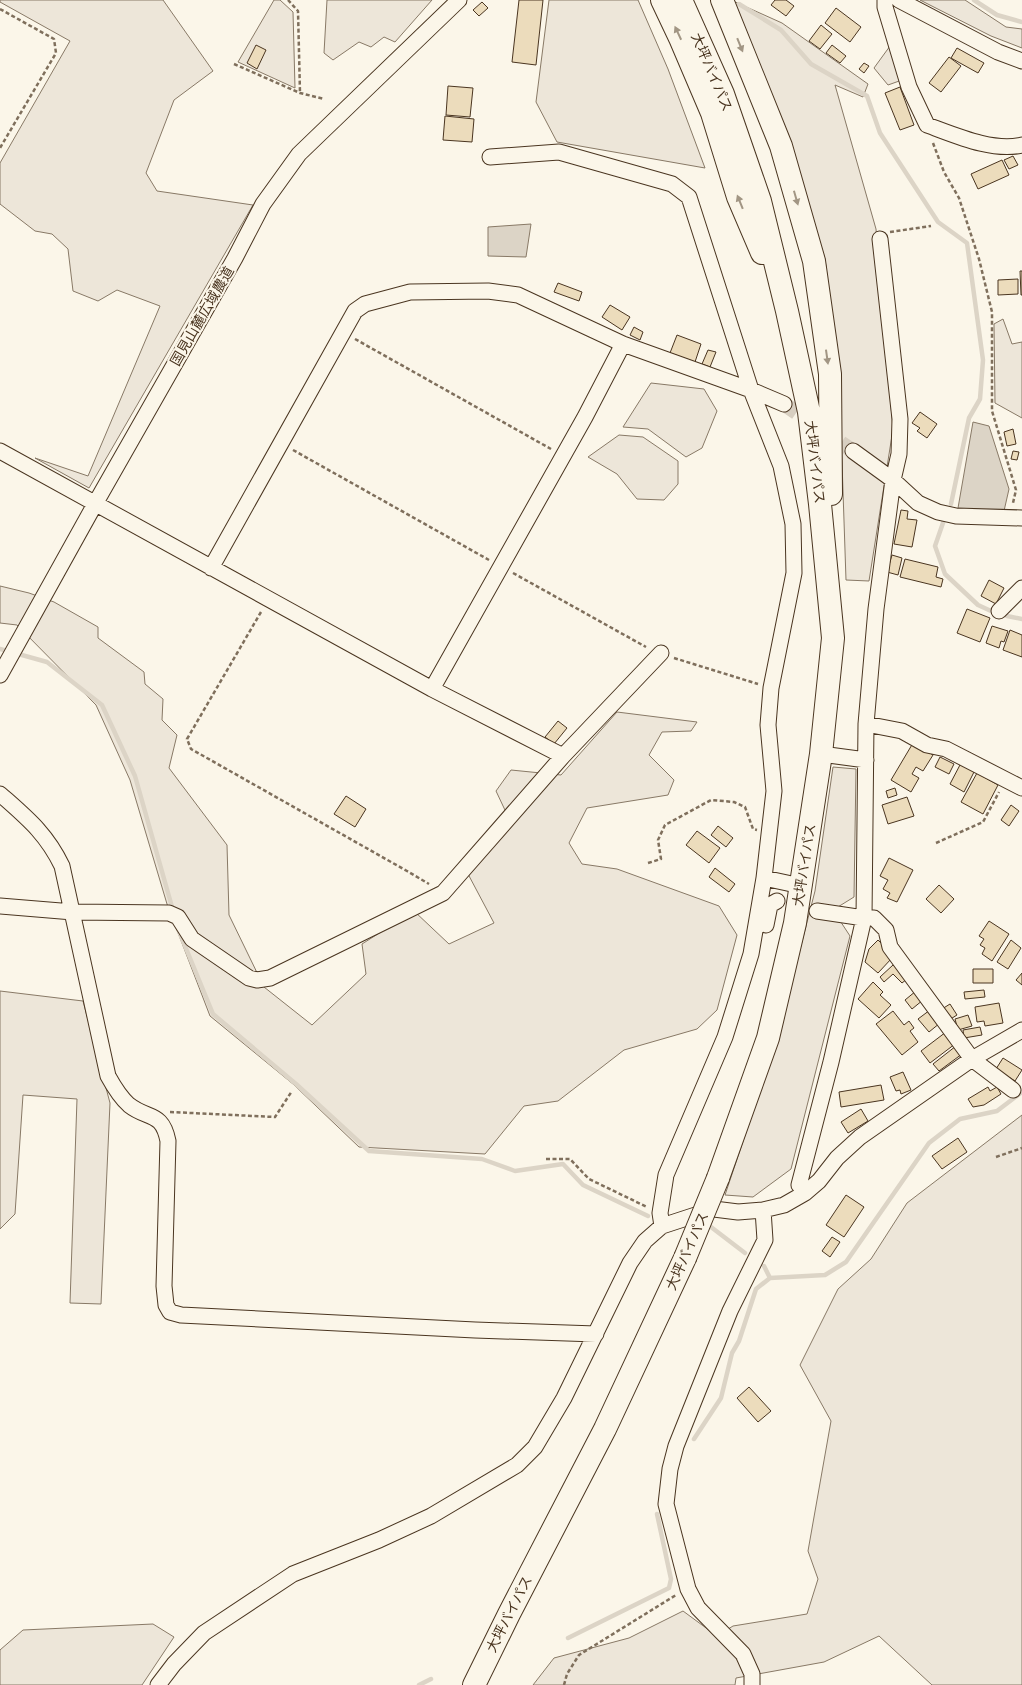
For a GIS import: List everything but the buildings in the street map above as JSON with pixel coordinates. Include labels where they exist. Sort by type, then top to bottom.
[{"type":"highway","points":[[662,0],[712,113],[738,198],[787,311]]},
{"type":"highway","name":"大坪バイパス","points":[[474,1685],[605,1429],[685,1258],[718,1178],[768,1038],[795,923],[822,754],[833,638],[809,412],[760,201],[723,94],[681,0]]},
{"type":"highway","points":[[722,0],[781,146],[814,261],[830,374],[833,638]]},
{"type":"street","name":"国見山麓広域農道","points":[[0,675],[235,258],[263,204],[299,154],[459,0]]},
{"type":"street","points":[[885,0],[885,7],[909,88],[927,125],[967,140],[1010,148],[1022,145]]},
{"type":"street","points":[[899,0],[998,52],[1022,60]]},
{"type":"street","points":[[158,1685],[174,1664],[204,1633],[293,1574],[379,1540],[431,1516],[517,1465],[535,1446],[560,1406],[630,1263],[661,1219],[666,1175],[725,1037],[751,954],[764,878],[774,792],[768,725],[771,688],[794,573],[793,524],[781,466],[751,390],[689,197],[672,184],[559,152],[490,157]]},
{"type":"street","points":[[805,1193],[799,1185],[831,1062],[864,918],[866,724],[876,609],[893,480],[899,454],[900,419],[880,239]]},
{"type":"street","points":[[211,568],[355,311],[365,304],[410,292],[488,291],[518,295],[624,344],[751,390],[784,404]]},
{"type":"street","points":[[432,689],[564,455],[624,344]]},
{"type":"street","points":[[0,451],[432,689],[563,756]]},
{"type":"street","points":[[853,451],[893,480],[918,503],[938,512],[956,516],[1016,518]]},
{"type":"street","points":[[999,611],[1022,588]]},
{"type":"street","points":[[0,906],[73,912],[170,913],[178,917],[192,939],[249,978],[257,980],[270,978],[443,893],[563,756],[661,654]]},
{"type":"street","points":[[866,724],[902,730],[927,745],[946,750],[1022,788]]},
{"type":"street","points":[[822,754],[866,760]]},
{"type":"street","points":[[0,794],[35,825],[52,846],[62,866],[108,1076],[117,1092],[131,1106],[158,1120],[166,1129],[168,1141],[164,1286],[166,1304],[170,1312],[181,1315],[355,1324],[596,1334]]},
{"type":"street","points":[[764,878],[801,886]]},
{"type":"street","points":[[751,954],[760,950],[770,905],[777,901]]},
{"type":"street","points":[[817,911],[874,918],[886,930],[890,948],[972,1059],[1013,1090]]},
{"type":"street","points":[[661,1219],[714,1209],[738,1212],[763,1210],[784,1205],[805,1193],[820,1181],[837,1158],[860,1137],[972,1059],[1022,1030]]},
{"type":"street","points":[[752,1685],[752,1674],[742,1654],[698,1608],[688,1589],[666,1504],[670,1469],[676,1446],[730,1311],[765,1240],[763,1210]]},
{"type":"path","points":[[288,0],[298,10],[300,92]]},
{"type":"path","points":[[0,9],[54,39],[56,53],[0,148]]},
{"type":"path","points":[[234,64],[300,92],[324,99]]},
{"type":"path","points":[[927,125],[944,172],[959,198],[979,259],[992,312],[992,411],[1016,490],[1016,518]]},
{"type":"path","points":[[880,239],[886,232],[931,226]]},
{"type":"path","points":[[343,332],[564,455]]},
{"type":"path","points":[[281,443],[646,648],[703,668],[771,688]]},
{"type":"path","points":[[268,600],[187,739],[190,750],[443,893]]},
{"type":"path","points":[[936,843],[983,822],[1006,780]]},
{"type":"path","points":[[648,864],[661,860],[658,840],[665,825],[711,800],[734,802],[745,807],[754,829],[770,835]]},
{"type":"path","points":[[158,1120],[169,1112],[274,1117],[292,1090]]},
{"type":"path","points":[[996,1157],[1022,1148]]},
{"type":"path","points":[[546,1159],[570,1159],[589,1179],[661,1219]]},
{"type":"path","points":[[564,1685],[567,1674],[579,1655],[661,1603],[688,1589]]},
{"type":"shaded area","points":[[0,0],[163,0],[213,71],[174,100],[146,173],[157,191],[253,205],[89,488],[35,458],[88,476],[160,306],[117,290],[98,301],[73,291],[68,249],[52,234],[35,231],[0,204],[0,163],[70,41],[0,2]]},
{"type":"shaded area","points":[[274,0],[280,0],[293,12],[295,88],[238,62]]},
{"type":"shaded area","points":[[327,0],[432,0],[395,42],[384,37],[371,47],[359,42],[333,60],[324,53]]},
{"type":"shaded area","points":[[549,0],[638,0],[668,69],[705,168],[557,142],[536,102]]},
{"type":"shaded area","points":[[920,0],[965,0],[1006,27],[1022,29],[1022,48],[991,36]]},
{"type":"shaded area","points":[[733,1],[782,23],[868,84],[863,97],[835,85],[876,229],[893,429],[869,581],[846,580],[839,373],[825,259],[792,155]]},
{"type":"shaded area","points":[[890,46],[902,80],[888,85],[874,68]]},
{"type":"shaded area","points":[[531,224],[526,257],[488,256],[488,227]]},
{"type":"shaded area","points":[[1003,319],[1012,344],[1022,342],[1022,418],[995,403],[994,324]]},
{"type":"shaded area","points":[[651,383],[704,389],[717,411],[702,448],[686,457],[648,429],[623,427]]},
{"type":"shaded area","points":[[973,422],[989,426],[1009,489],[1004,511],[958,508]]},
{"type":"shaded area","points":[[619,435],[643,437],[678,461],[678,484],[664,500],[637,499],[617,474],[588,457]]},
{"type":"shaded area","points":[[0,586],[29,593],[54,602],[98,627],[98,638],[144,672],[145,684],[163,699],[162,720],[177,735],[169,768],[227,845],[229,915],[264,987],[312,1025],[366,974],[362,944],[414,911],[449,944],[494,923],[468,874],[512,825],[496,791],[511,770],[561,775],[617,712],[697,722],[691,731],[662,732],[649,755],[674,780],[668,795],[587,808],[569,843],[582,864],[617,869],[719,906],[737,935],[717,1010],[697,1029],[624,1050],[558,1101],[524,1106],[485,1154],[359,1147],[293,1084],[210,1016],[167,904],[130,780],[96,705],[17,625],[0,623]]},
{"type":"shaded area","points":[[833,767],[856,769],[854,897],[833,910],[850,936],[791,1169],[753,1197],[725,1195],[776,1043],[815,891]]},
{"type":"shaded area","points":[[0,991],[83,1001],[110,1103],[101,1304],[70,1303],[77,1099],[23,1095],[15,1214],[0,1229]]},
{"type":"shaded area","points":[[1022,1115],[1022,1685],[932,1685],[879,1636],[824,1662],[736,1678],[735,1685],[533,1685],[554,1658],[629,1638],[683,1611],[717,1636],[733,1626],[807,1614],[818,1579],[808,1551],[831,1421],[800,1365],[838,1289],[871,1259],[907,1203]]},
{"type":"shaded area","points":[[153,1624],[174,1637],[142,1685],[0,1685],[0,1650],[23,1630]]},
{"type":"waterway","points":[[974,0],[997,15],[1022,22]]},
{"type":"waterway","points":[[739,4],[781,30],[811,64],[867,96],[880,133],[938,222],[967,243],[983,360],[980,399],[969,418],[951,504]]},
{"type":"waterway","points":[[944,520],[935,546],[945,574],[978,605],[991,611]]},
{"type":"waterway","points":[[1007,616],[1022,619]]},
{"type":"waterway","points":[[0,649],[47,662],[102,705],[135,776],[172,907]]},
{"type":"waterway","points":[[178,929],[213,1014],[296,1084],[369,1151],[482,1159],[515,1171],[563,1164],[583,1185],[648,1216]]},
{"type":"waterway","points":[[694,1439],[721,1398],[732,1353],[739,1341],[756,1289],[770,1278],[825,1275],[846,1262],[929,1143],[960,1119],[997,1111],[1022,1092]]},
{"type":"waterway","points":[[704,1226],[711,1227],[745,1253]]},
{"type":"waterway","points":[[764,1266],[770,1278]]},
{"type":"waterway","points":[[568,1638],[669,1588],[671,1579],[657,1514]]},
{"type":"waterway","points":[[419,1685],[431,1679]]},
{"type":"tunnel","points":[[784,404],[853,451]]}]
